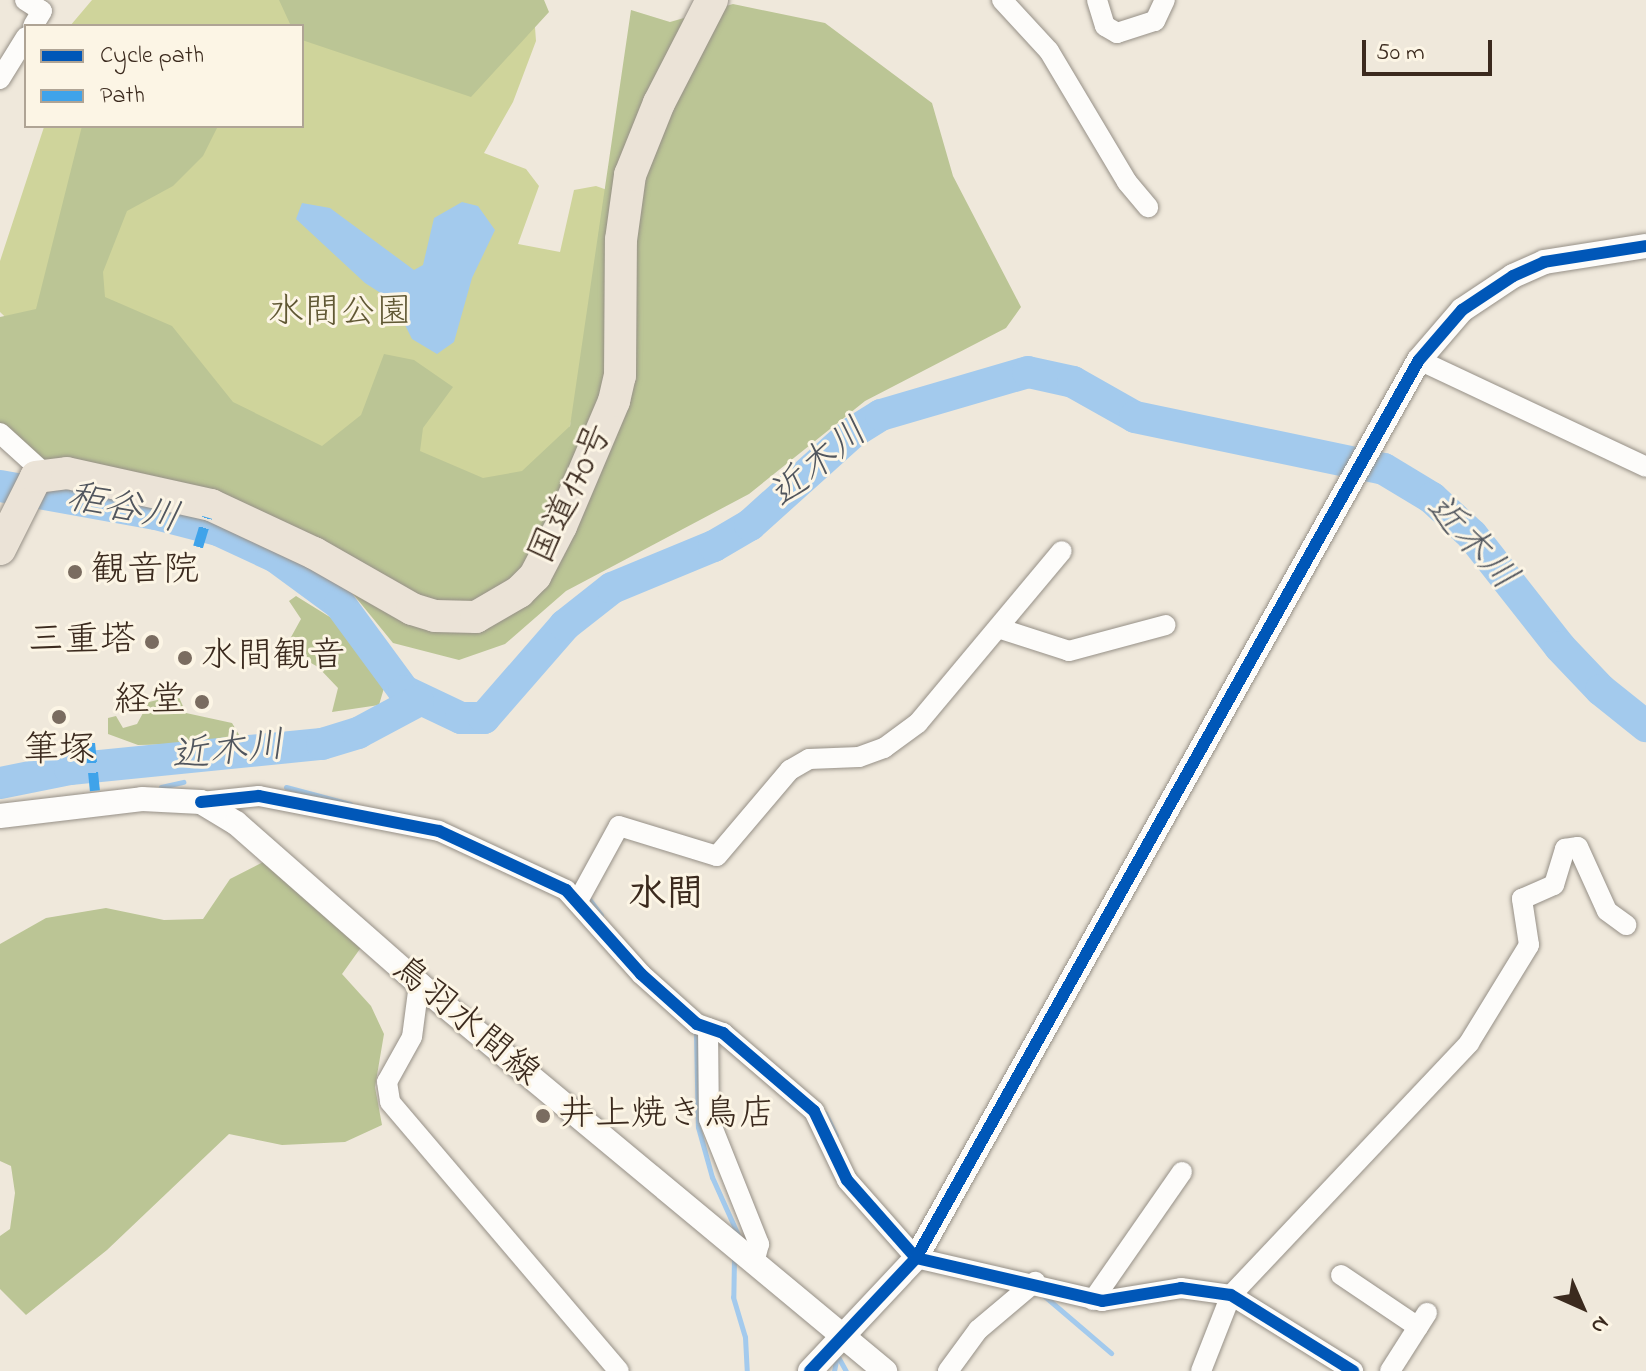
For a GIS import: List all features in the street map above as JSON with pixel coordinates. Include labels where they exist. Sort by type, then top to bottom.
[{"type":"highway","name":"国道170号","points":[[40,475],[113,481],[211,505],[314,553],[412,609],[435,616],[476,617],[519,592],[535,576],[561,526],[614,401],[620,376],[621,240],[630,175],[659,103],[712,0]]},
{"type":"highway","points":[[0,549],[16,514],[40,475]]},
{"type":"street","points":[[25,0],[42,11],[34,24]]},
{"type":"street","points":[[1002,0],[1049,51],[1127,182],[1148,207]]},
{"type":"street","points":[[1097,0],[1105,26],[1117,33],[1155,21],[1165,0]]},
{"type":"street","points":[[0,79],[24,40]]},
{"type":"street","points":[[810,1371],[916,1258],[1419,360],[1462,310],[1513,276],[1544,262],[1646,246]]},
{"type":"street","points":[[1419,360],[1646,467]]},
{"type":"street","points":[[0,433],[40,475]]},
{"type":"street","points":[[579,899],[619,826],[717,856],[790,770],[809,759],[859,757],[884,748],[918,723],[1001,629],[1062,551]]},
{"type":"street","points":[[1001,629],[1069,651],[1166,625]]},
{"type":"street","points":[[0,816],[96,801],[201,802],[259,796],[439,831],[579,899],[641,974],[708,1028],[723,1033],[814,1111],[847,1180],[916,1258],[1035,1282],[1093,1300],[1181,1288],[1231,1295],[1353,1371]]},
{"type":"street","name":"鳥羽水間線","points":[[201,802],[236,823],[419,984],[885,1371]]},
{"type":"street","points":[[1201,1371],[1231,1295],[1469,1043],[1529,945],[1522,899],[1554,885],[1565,849],[1578,847],[1607,911],[1626,925]]},
{"type":"street","points":[[419,984],[412,1037],[387,1082],[390,1102],[619,1371]]},
{"type":"street","points":[[708,1028],[709,1119],[759,1244],[754,1263]]},
{"type":"street","points":[[1093,1300],[1182,1172]]},
{"type":"street","points":[[1341,1275],[1422,1320],[1390,1371]]},
{"type":"street","points":[[948,1371],[978,1330],[1035,1282]]},
{"type":"green space","name":"水間公園","points":[[92,0],[533,0],[536,41],[513,102],[484,153],[526,169],[539,186],[518,244],[560,252],[574,190],[596,186],[610,191],[608,288],[536,548],[21,332],[0,312],[0,261],[44,128],[304,128],[304,24],[72,24]]},
{"type":"green space","points":[[279,0],[544,0],[549,12],[471,97],[304,41],[304,24],[290,24]]},
{"type":"green space","points":[[733,4],[825,23],[932,103],[953,176],[1021,307],[1006,328],[865,401],[749,494],[566,591],[505,644],[459,660],[393,643],[349,589],[232,529],[38,461],[0,423],[0,317],[36,309],[81,128],[217,128],[203,156],[173,186],[127,211],[103,272],[105,297],[172,326],[233,402],[322,446],[361,415],[384,354],[414,360],[453,387],[423,428],[420,451],[483,478],[522,471],[570,426],[631,10],[670,22]]},
{"type":"green space","points":[[296,596],[354,632],[384,688],[379,705],[332,712],[338,688],[318,667],[285,648],[301,619],[289,601]]},
{"type":"green space","points":[[178,695],[186,713],[232,723],[241,738],[229,743],[138,745],[108,734],[108,718],[116,716],[123,728],[137,724],[149,702]]},
{"type":"green space","points":[[267,860],[362,946],[342,974],[371,1006],[384,1034],[375,1087],[382,1125],[345,1142],[282,1145],[229,1134],[107,1250],[26,1315],[0,1289],[0,1236],[10,1229],[15,1193],[11,1166],[0,1161],[0,944],[46,918],[106,908],[164,920],[203,919],[230,879]]},
{"type":"water","points":[[462,202],[478,206],[495,230],[472,278],[454,342],[437,354],[412,339],[393,301],[365,283],[296,219],[302,203],[330,208],[414,270],[423,265],[434,218]]},
{"type":"waterway","name":"近木川","points":[[0,486],[156,514],[218,530],[276,557],[340,604],[404,691],[461,718],[484,718],[565,625],[612,588],[714,546],[750,525],[852,433],[881,415],[1028,372],[1073,382],[1135,417],[1384,469],[1432,498],[1472,535],[1560,647],[1601,690],[1646,726]]},
{"type":"waterway","name":"近木川","points":[[0,783],[70,769],[322,744],[358,733],[418,701]]},
{"type":"waterway","points":[[161,787],[183,782]]},
{"type":"waterway","points":[[286,787],[350,804]]},
{"type":"waterway","points":[[586,895],[601,915]]},
{"type":"waterway","points":[[696,1034],[698,1127],[712,1177],[739,1237]]},
{"type":"waterway","points":[[825,1113],[836,1136]]},
{"type":"waterway","points":[[734,1258],[733,1297],[745,1337],[747,1371]]},
{"type":"waterway","points":[[1042,1294],[1111,1353]]},
{"type":"waterway","points":[[837,1355],[846,1371]]},
{"type":"waterway","points":[[834,1371],[837,1356]]},
{"type":"marked path","points":[[198,547],[207,517]]},
{"type":"marked path","points":[[90,743],[95,791]]},
{"type":"cycle path","points":[[810,1371],[916,1258],[1419,360],[1462,310],[1513,276],[1544,262],[1646,246]]},
{"type":"cycle path","points":[[201,802],[259,796],[439,831],[566,890],[641,974],[697,1024],[723,1033],[814,1111],[847,1180],[916,1258],[1102,1301],[1181,1288],[1231,1295],[1353,1371]]},
{"type":"place","name":"観音院","points":[[75,572]]},
{"type":"place","name":"三重塔","points":[[152,642]]},
{"type":"place","name":"水間観音","points":[[185,658]]},
{"type":"place","name":"経堂","points":[[202,702]]},
{"type":"place","name":"筆塚","points":[[59,717]]},
{"type":"place","name":"井上焼き鳥店","points":[[543,1116]]},
{"type":"district","name":"水間","points":[[666,897]]},
{"type":"water label","name":"秬谷川","points":[[123,510]]}]
